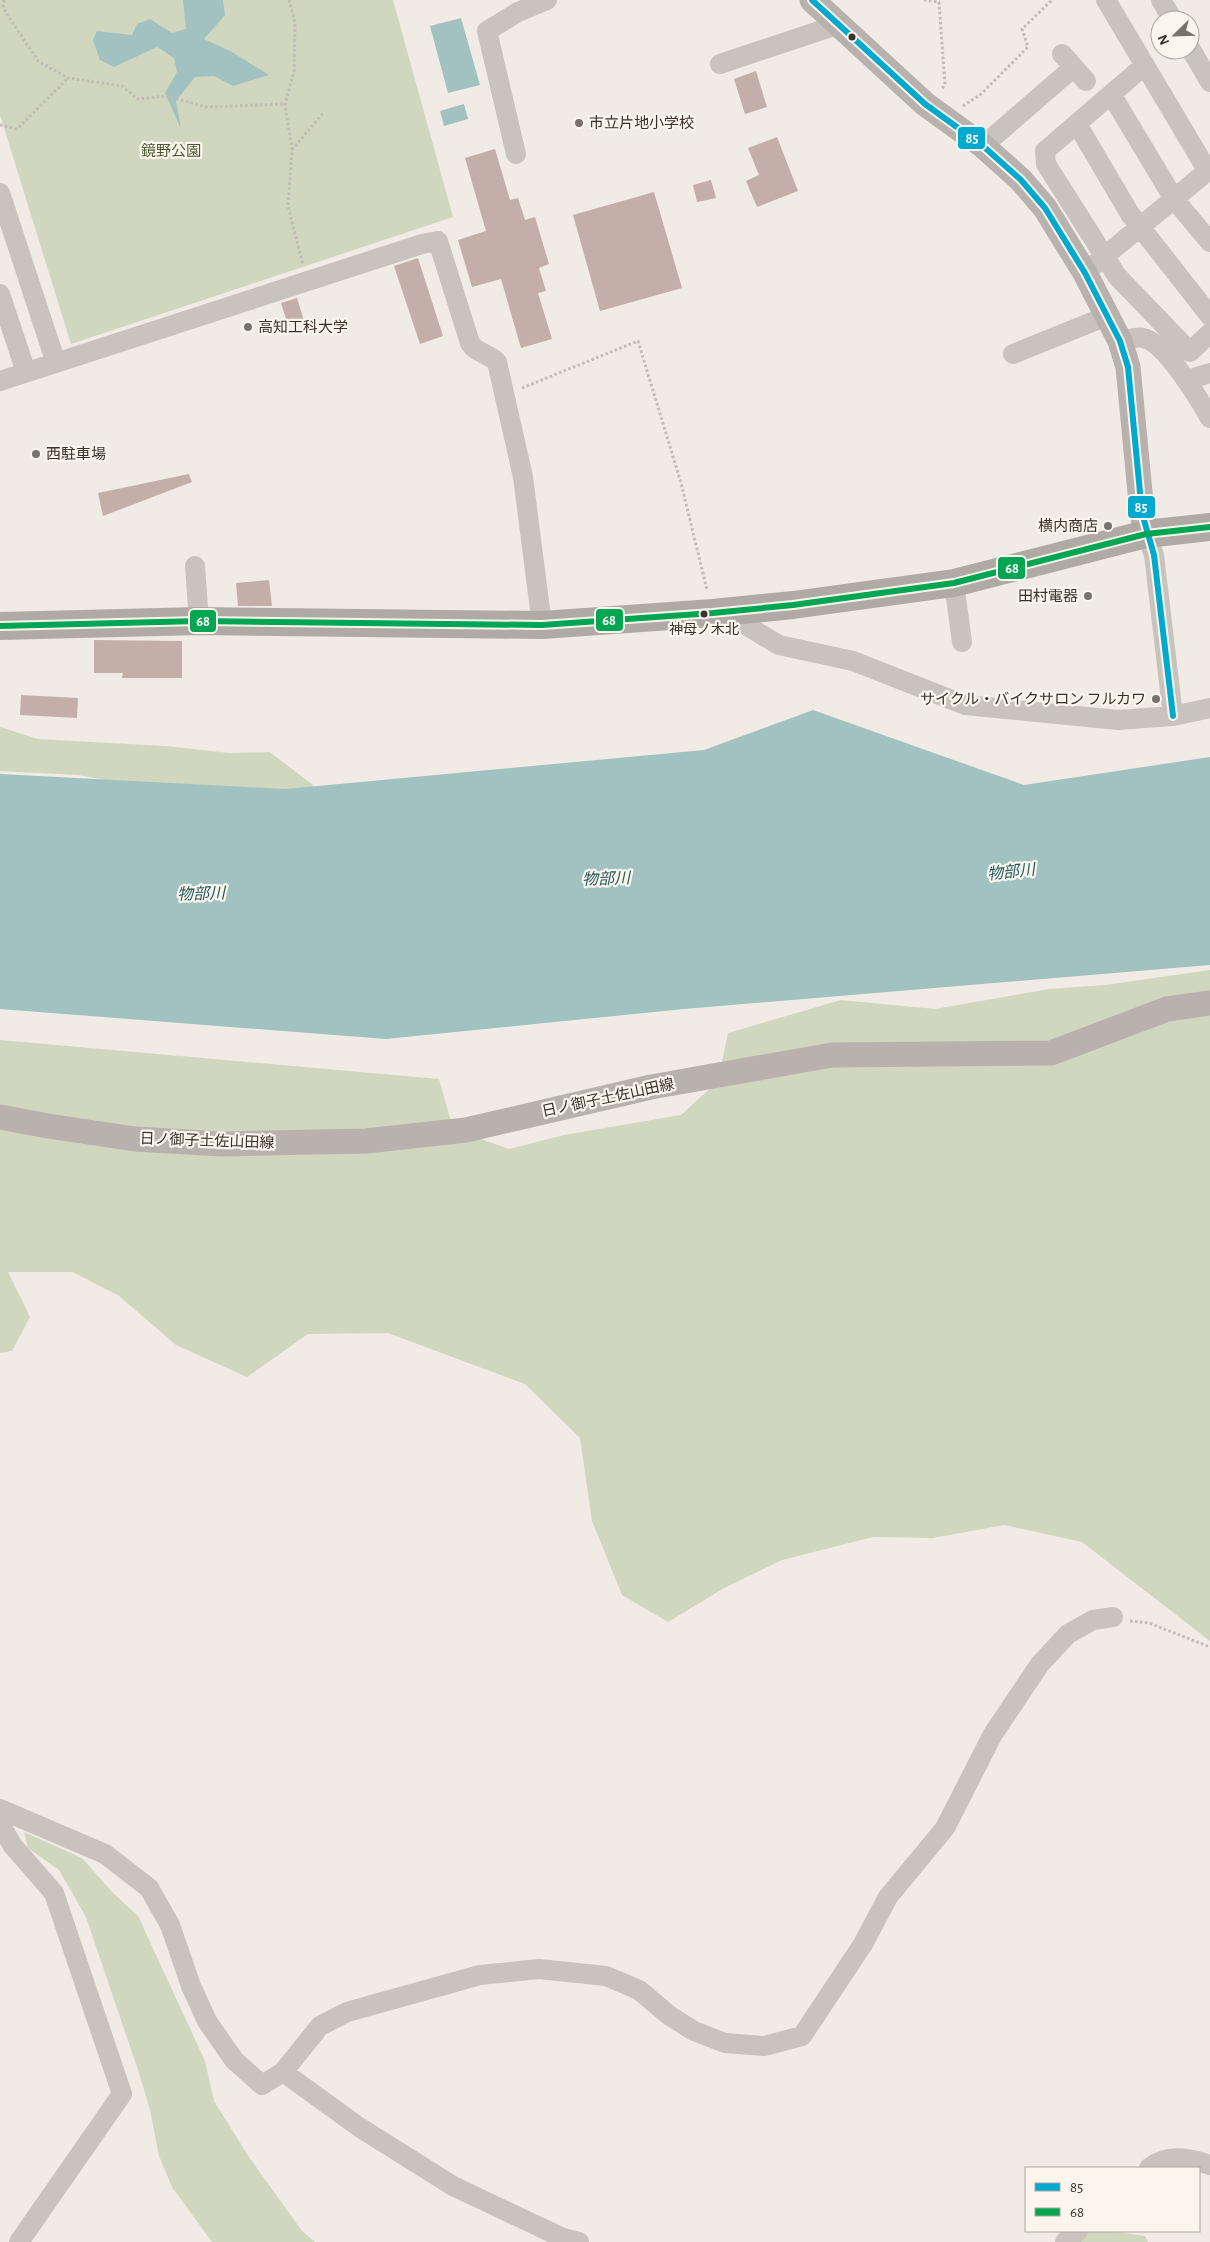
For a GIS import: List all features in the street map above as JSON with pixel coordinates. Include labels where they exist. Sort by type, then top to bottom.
[{"type":"highway","points":[[0,626],[199,621],[542,625],[718,612],[794,605],[954,583],[1146,534],[1210,527]]},
{"type":"main road","points":[[812,0],[925,104],[983,146],[1021,180],[1094,265],[1107,316],[1120,341],[1128,367],[1142,513],[1146,534]]},
{"type":"main road","name":"日ノ御子土佐山田線","points":[[0,1117],[135,1139],[224,1144],[366,1141],[466,1130],[651,1087],[832,1055],[1051,1053],[1167,1009],[1210,1003]]},
{"type":"street","points":[[516,154],[487,31],[518,12],[548,0]]},
{"type":"street","points":[[1094,265],[1209,170],[1106,0]]},
{"type":"street","points":[[720,64],[838,25]]},
{"type":"street","points":[[1197,60],[1210,82]]},
{"type":"street","points":[[1145,65],[1045,150],[1046,164],[1094,265],[1117,276],[1190,352],[1210,333]]},
{"type":"street","points":[[983,146],[1074,67]]},
{"type":"street","points":[[1111,94],[1174,199],[1210,242]]},
{"type":"street","points":[[1077,124],[1130,214],[1210,316]]},
{"type":"street","points":[[2,206],[56,363]]},
{"type":"street","points":[[0,381],[308,280],[422,244],[438,241],[470,344],[474,349],[490,356],[497,362],[523,477],[542,625]]},
{"type":"street","points":[[0,294],[26,372]]},
{"type":"street","points":[[1013,354],[1107,316]]},
{"type":"street","points":[[1120,341],[1142,337],[1152,340],[1187,380],[1210,418]]},
{"type":"street","points":[[1187,380],[1210,373]]},
{"type":"street","points":[[1146,534],[1154,555],[1173,716]]},
{"type":"street","points":[[195,566],[199,621]]},
{"type":"street","points":[[954,583],[962,642]]},
{"type":"street","points":[[718,612],[779,645],[853,660],[965,705],[1118,720],[1173,716],[1210,708]]},
{"type":"street","points":[[0,1809],[105,1854],[149,1888],[170,1925],[190,1986],[207,2021],[234,2060],[262,2085],[283,2072],[320,2026],[347,2012],[480,1975],[539,1969],[606,1976],[639,1990],[670,2016],[694,2031],[726,2043],[764,2046],[802,2036],[863,1944],[888,1897],[946,1828],[993,1734],[1040,1664],[1068,1634],[1093,1620],[1114,1617]]},
{"type":"street","points":[[0,1824],[13,1846],[54,1893],[122,2094],[19,2242]]},
{"type":"street","points":[[283,2072],[359,2127],[453,2186],[562,2238],[579,2242]]},
{"type":"street","points":[[1152,2167],[1174,2158],[1190,2157],[1210,2165]]},
{"type":"street","points":[[1065,2242],[1077,2232]]},
{"type":"path","points":[[4,0],[3,8],[38,61],[68,78],[122,86],[138,99],[167,96],[206,107],[285,104]]},
{"type":"path","points":[[289,0],[295,22],[294,71],[285,104],[292,150],[288,206],[308,280]]},
{"type":"path","points":[[924,0],[939,2],[945,86],[925,104]]},
{"type":"path","points":[[945,119],[981,94],[1028,47],[1022,29],[1052,0]]},
{"type":"path","points":[[0,125],[18,129],[68,78]]},
{"type":"path","points":[[292,150],[324,112]]},
{"type":"path","points":[[505,395],[638,341],[718,612]]},
{"type":"path","points":[[1114,1617],[1149,1623],[1210,1647]]},
{"type":"green space","name":"鏡野公園","points":[[0,0],[393,0],[453,217],[71,344],[0,115]]},
{"type":"green space","points":[[0,727],[38,739],[166,746],[229,753],[270,752],[318,789],[266,801],[160,790],[78,775],[0,771]]},
{"type":"green space","points":[[1210,970],[1210,1641],[1082,1542],[1004,1525],[933,1538],[873,1537],[782,1560],[724,1588],[668,1622],[622,1595],[592,1521],[580,1438],[525,1384],[388,1333],[308,1334],[247,1377],[176,1345],[119,1296],[73,1272],[8,1272],[30,1317],[12,1351],[0,1353],[0,1040],[439,1079],[453,1129],[509,1149],[564,1135],[681,1115],[718,1081],[728,1033],[841,1000],[935,1009],[1049,989],[1105,985]]},
{"type":"green space","points":[[24,1832],[82,1858],[113,1893],[138,1916],[205,2061],[214,2101],[249,2157],[302,2231],[315,2242],[212,2242],[172,2187],[159,2156],[150,2110],[139,2073],[86,1917],[59,1870],[28,1848]]},
{"type":"green space","points":[[1063,2232],[1116,2232],[1145,2236],[1148,2242],[1057,2242]]},
{"type":"water","points":[[183,0],[223,0],[225,15],[204,39],[230,51],[269,75],[233,86],[214,76],[195,77],[176,101],[181,129],[165,93],[177,72],[174,58],[157,47],[114,67],[100,60],[93,40],[97,31],[132,35],[137,24],[150,19],[172,33],[186,29]]},
{"type":"water","points":[[461,18],[480,85],[448,93],[430,26]]},
{"type":"water","points":[[464,104],[468,119],[444,126],[440,111]]},
{"type":"water","name":"物部川","points":[[813,710],[1024,785],[1210,757],[1210,965],[684,1009],[386,1039],[0,1009],[0,774],[286,789],[704,750]]},
{"type":"building","points":[[756,71],[767,107],[745,114],[734,79]]},
{"type":"building","points":[[777,137],[798,191],[757,207],[746,181],[759,175],[748,148]]},
{"type":"building","points":[[495,149],[510,200],[518,198],[525,220],[535,217],[549,264],[539,268],[546,291],[538,293],[552,339],[521,348],[501,279],[472,287],[458,240],[486,231],[465,158]]},
{"type":"building","points":[[711,180],[716,198],[697,202],[693,185]]},
{"type":"building","points":[[654,192],[682,288],[600,311],[573,215]]},
{"type":"building","points":[[418,258],[443,336],[420,344],[394,266]]},
{"type":"building","points":[[297,298],[304,321],[288,325],[281,303]]},
{"type":"building","points":[[189,474],[192,482],[103,516],[98,493]]},
{"type":"building","points":[[269,580],[272,606],[238,606],[236,583]]},
{"type":"building","points":[[94,640],[182,641],[182,678],[122,678],[123,673],[94,673]]},
{"type":"building","points":[[21,695],[78,698],[77,718],[20,715]]},
{"type":"transit line","name":"85","points":[[812,0],[925,104],[983,146],[1021,180],[1045,208],[1085,273],[1120,341],[1128,367],[1142,513],[1154,555],[1173,716]]},
{"type":"transit line","name":"68","points":[[0,626],[199,621],[542,625],[713,613],[793,605],[954,583],[1146,534],[1210,527]]},
{"type":"place","name":"市立片地小学校","points":[[579,123]]},
{"type":"place","name":"高知工科大学","points":[[248,327]]},
{"type":"place","name":"西駐車場","points":[[36,454]]},
{"type":"place","name":"横内商店","points":[[1108,526]]},
{"type":"place","name":"田村電器","points":[[1088,596]]},
{"type":"place","name":"神母ノ木北","points":[[704,614]]},
{"type":"place","name":"サイクル・バイクサロン フルカワ","points":[[1156,699]]}]
